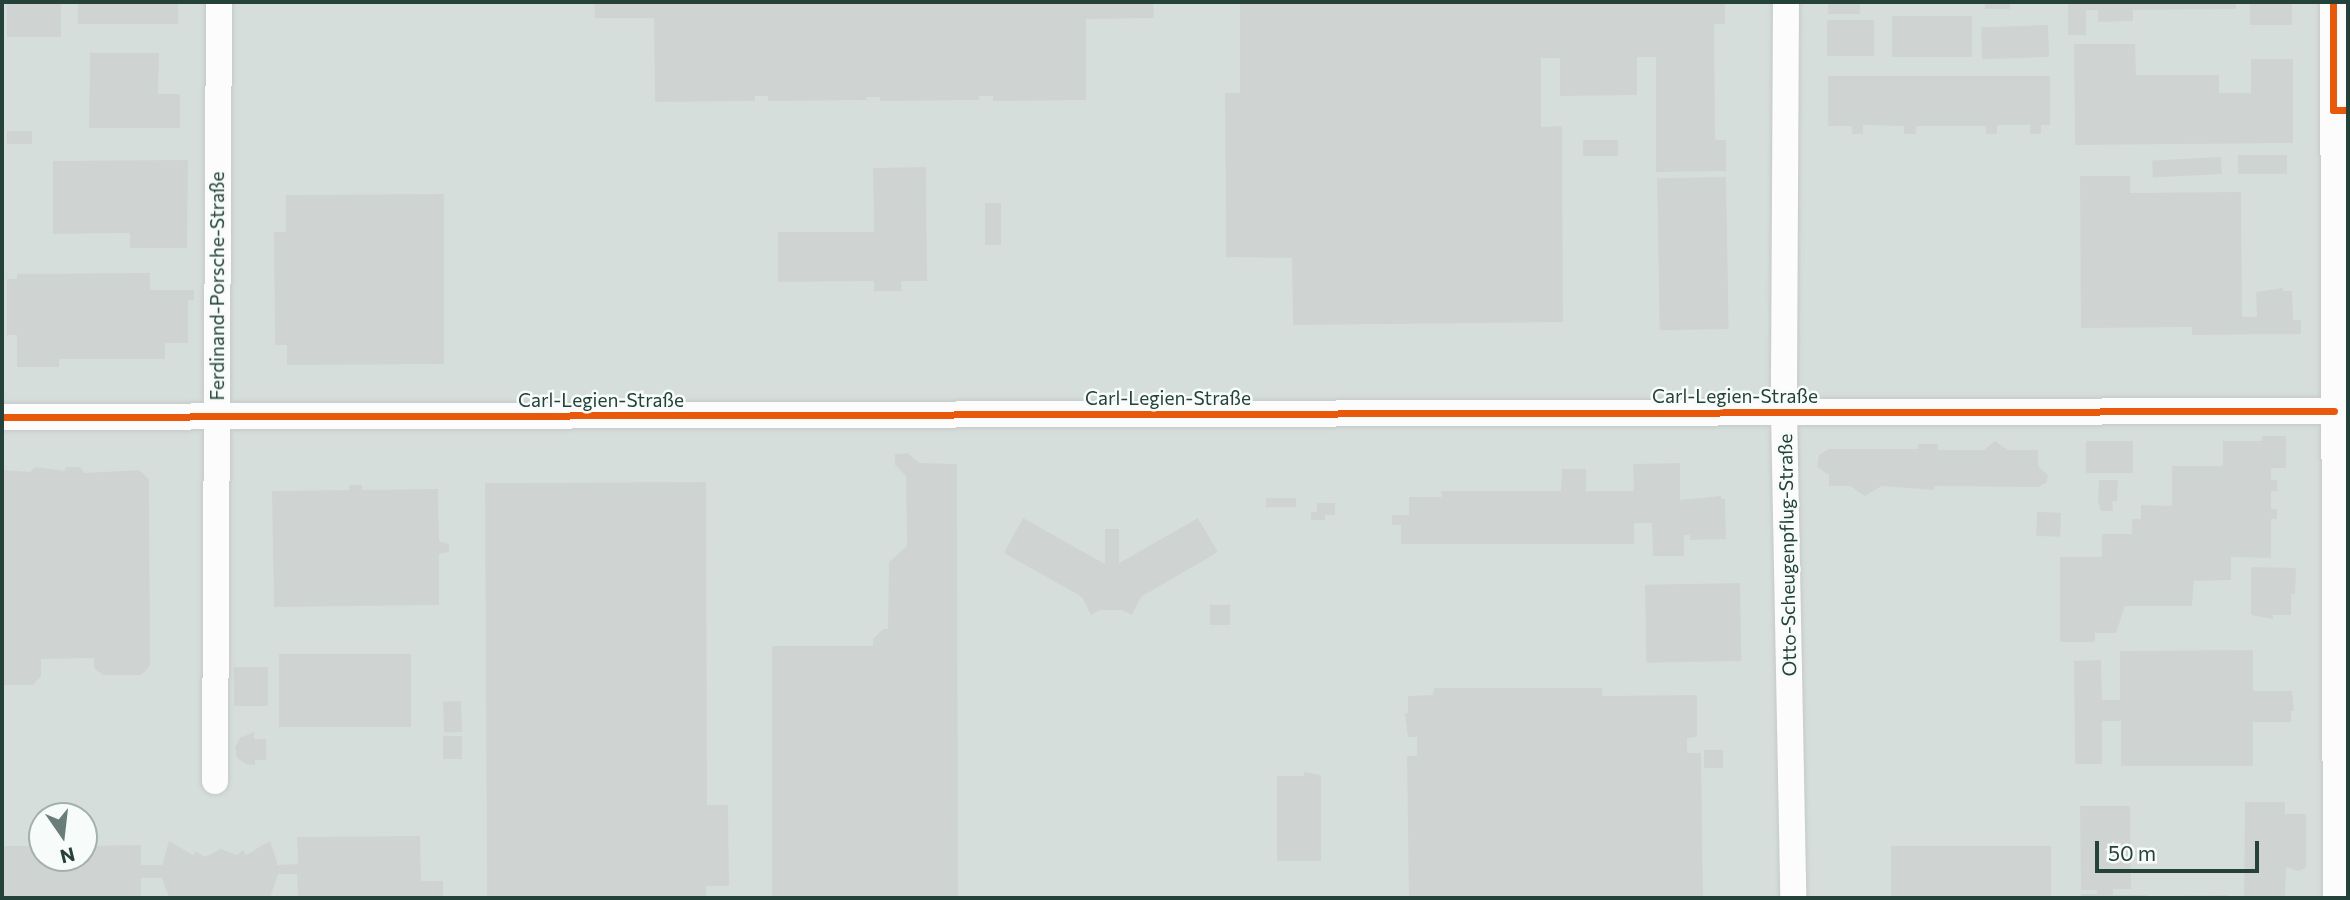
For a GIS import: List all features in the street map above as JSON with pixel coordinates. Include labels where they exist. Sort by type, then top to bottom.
[{"type":"street","name":"Ferdinand-Porsche-Straße","points":[[215,780],[219,2]]},
{"type":"street","name":"Otto-Scheugenpflug-Straße","points":[[1786,2],[1784,411],[1793,898]]},
{"type":"street","points":[[2333,2],[2336,898]]},
{"type":"street","name":"Carl-Legien-Straße","points":[[2,417],[2334,411]]},
{"type":"shaded area","points":[[2,2],[2348,2],[2348,898],[2,898]]},
{"type":"building","points":[[7,2],[61,2],[61,37],[7,37]]},
{"type":"building","points":[[78,2],[178,2],[178,24],[78,24]]},
{"type":"building","points":[[594,2],[1153,2],[1154,18],[1086,19],[1086,100],[993,101],[993,96],[979,96],[979,100],[880,101],[880,97],[867,97],[866,100],[768,101],[768,96],[755,96],[755,101],[655,102],[654,18],[595,18]]},
{"type":"building","points":[[1240,2],[1725,2],[1725,24],[1714,24],[1715,140],[1726,140],[1726,171],[1656,172],[1656,57],[1637,57],[1637,95],[1560,96],[1560,58],[1541,58],[1541,127],[1562,126],[1563,322],[1293,325],[1292,258],[1226,257],[1225,93],[1240,93]]},
{"type":"building","points":[[1828,2],[1860,2],[1860,14],[1828,14]]},
{"type":"building","points":[[1985,2],[2010,2],[2010,9],[1985,9]]},
{"type":"building","points":[[2068,2],[2236,2],[2236,9],[2133,10],[2133,21],[2098,22],[2098,10],[2086,10],[2086,35],[2068,35]]},
{"type":"building","points":[[2250,2],[2292,2],[2292,25],[2250,25]]},
{"type":"building","points":[[1892,16],[1972,16],[1972,57],[1892,57]]},
{"type":"building","points":[[1827,20],[1874,20],[1874,56],[1827,56]]},
{"type":"building","points":[[2048,25],[2049,57],[1982,59],[1981,27]]},
{"type":"building","points":[[2074,44],[2135,44],[2136,75],[2219,75],[2219,93],[2251,93],[2251,59],[2293,59],[2293,143],[2075,145]]},
{"type":"building","points":[[90,53],[159,53],[158,94],[180,94],[180,128],[89,128]]},
{"type":"building","points":[[1828,76],[2050,76],[2050,125],[2041,125],[2041,134],[2030,134],[2030,125],[1997,125],[1997,134],[1986,134],[1986,126],[1916,126],[1916,134],[1904,134],[1904,126],[1863,125],[1863,134],[1852,134],[1852,126],[1828,126]]},
{"type":"building","points":[[7,131],[32,131],[32,144],[7,144]]},
{"type":"building","points":[[1583,140],[1618,140],[1618,156],[1583,156]]},
{"type":"building","points":[[2238,155],[2287,155],[2287,174],[2238,174]]},
{"type":"building","points":[[2221,157],[2222,174],[2153,178],[2152,161]]},
{"type":"building","points":[[188,160],[187,248],[130,248],[130,233],[53,234],[53,161]]},
{"type":"building","points":[[926,167],[927,281],[901,281],[902,291],[874,291],[874,281],[778,282],[778,232],[874,232],[873,168]]},
{"type":"building","points":[[2080,176],[2130,176],[2130,193],[2241,192],[2242,317],[2257,317],[2256,292],[2283,288],[2283,291],[2292,291],[2293,320],[2301,320],[2301,334],[2192,335],[2192,327],[2081,328]]},
{"type":"building","points":[[1726,177],[1729,329],[1660,330],[1657,178]]},
{"type":"building","points":[[444,194],[444,364],[287,365],[287,345],[275,345],[274,232],[286,232],[286,195]]},
{"type":"building","points":[[985,203],[1001,203],[1001,245],[985,245]]},
{"type":"building","points":[[150,273],[150,290],[194,290],[194,300],[188,300],[188,343],[165,343],[165,359],[59,359],[59,367],[17,367],[17,335],[7,335],[7,279],[17,279],[17,274]]},
{"type":"building","points":[[2262,436],[2286,436],[2286,468],[2271,468],[2271,480],[2277,480],[2278,491],[2271,491],[2271,509],[2277,509],[2277,519],[2271,519],[2271,558],[2231,557],[2231,580],[2194,581],[2192,606],[2125,606],[2116,633],[2095,633],[2095,642],[2060,642],[2060,557],[2102,557],[2102,534],[2132,534],[2132,519],[2141,519],[2141,505],[2172,506],[2172,466],[2223,466],[2223,441],[2262,441]]},
{"type":"building","points":[[1995,441],[2008,450],[2038,450],[2038,466],[2048,475],[2046,483],[2038,487],[1934,486],[1934,490],[1882,486],[1865,496],[1850,486],[1829,486],[1829,475],[1817,467],[1819,455],[1829,449],[1918,449],[1918,444],[1938,444],[1938,450],[1984,450]]},
{"type":"building","points":[[2086,441],[2133,441],[2133,473],[2086,473]]},
{"type":"building","points":[[908,453],[919,463],[957,464],[958,898],[772,898],[772,646],[873,646],[873,639],[883,629],[888,629],[889,562],[907,546],[906,476],[895,465],[895,454]]},
{"type":"building","points":[[1680,463],[1680,500],[1721,496],[1721,499],[1725,499],[1726,539],[1690,540],[1690,535],[1684,535],[1684,556],[1653,556],[1652,523],[1634,523],[1634,544],[1401,544],[1401,525],[1392,525],[1392,515],[1409,515],[1409,497],[1442,497],[1441,491],[1561,491],[1562,469],[1586,469],[1586,491],[1634,491],[1633,464]]},
{"type":"building","points":[[35,467],[65,471],[65,467],[80,467],[85,473],[139,470],[149,479],[150,666],[141,675],[103,675],[94,668],[94,658],[41,659],[41,676],[33,685],[2,685],[2,470],[30,472]]},
{"type":"building","points":[[2099,480],[2118,480],[2117,501],[2112,501],[2113,511],[2101,511],[2098,501]]},
{"type":"building","points":[[706,482],[707,805],[728,805],[729,886],[706,886],[706,897],[487,898],[485,483]]},
{"type":"building","points":[[349,485],[362,485],[362,490],[438,489],[439,541],[449,544],[449,552],[439,554],[439,605],[274,607],[272,491],[349,490]]},
{"type":"building","points":[[1266,498],[1296,498],[1296,507],[1266,507]]},
{"type":"building","points":[[1317,503],[1335,503],[1335,515],[1325,515],[1325,520],[1311,520],[1311,512],[1317,512]]},
{"type":"building","points":[[2037,512],[2061,513],[2060,537],[2036,536]]},
{"type":"building","points":[[1023,518],[1105,564],[1105,529],[1119,529],[1119,563],[1198,518],[1218,552],[1141,597],[1132,615],[1122,610],[1100,610],[1091,615],[1082,597],[1004,553]]},
{"type":"building","points":[[2251,567],[2296,568],[2295,594],[2291,594],[2291,615],[2273,615],[2273,619],[2251,615]]},
{"type":"building","points":[[1740,583],[1741,661],[1646,663],[1645,585]]},
{"type":"building","points":[[1210,605],[1230,605],[1230,625],[1210,625]]},
{"type":"building","points":[[2253,650],[2253,691],[2292,691],[2294,711],[2291,711],[2291,722],[2253,722],[2253,766],[2121,766],[2121,721],[2102,721],[2102,764],[2075,764],[2074,661],[2101,660],[2102,700],[2120,700],[2120,651]]},
{"type":"building","points":[[279,654],[411,654],[411,727],[279,727]]},
{"type":"building","points":[[234,667],[268,667],[268,706],[234,706]]},
{"type":"building","points":[[1434,688],[1602,688],[1602,696],[1697,695],[1697,737],[1687,738],[1687,753],[1701,753],[1703,898],[1409,898],[1407,756],[1417,756],[1417,737],[1408,737],[1405,713],[1408,713],[1408,696],[1433,695]]},
{"type":"building","points":[[461,701],[462,732],[444,733],[443,702]]},
{"type":"building","points":[[254,732],[254,739],[266,739],[266,760],[255,760],[255,765],[246,764],[237,758],[235,747],[240,738]]},
{"type":"building","points":[[443,736],[462,736],[462,759],[443,759]]},
{"type":"building","points":[[1704,750],[1723,750],[1723,768],[1704,768]]},
{"type":"building","points":[[1304,772],[1321,775],[1321,861],[1277,861],[1277,776],[1304,776]]},
{"type":"building","points":[[2245,802],[2285,802],[2285,814],[2306,814],[2306,868],[2298,871],[2286,867],[2285,898],[2244,898]]},
{"type":"building","points":[[2080,806],[2130,806],[2131,889],[2113,889],[2113,895],[2147,895],[2147,898],[2081,898],[2081,894],[2097,894],[2097,890],[2081,890]]},
{"type":"building","points":[[420,836],[421,881],[443,881],[443,898],[298,898],[297,874],[278,874],[270,898],[169,898],[162,878],[141,878],[141,898],[2,898],[2,846],[28,846],[28,872],[98,872],[98,846],[141,845],[141,865],[162,865],[169,841],[193,855],[196,851],[205,857],[221,849],[237,855],[243,850],[246,855],[270,841],[278,865],[298,864],[297,837]]},
{"type":"building","points":[[1891,846],[2051,846],[2051,898],[1891,898]]},
{"type":"building","points":[[2229,895],[2229,898],[2168,898],[2168,896]]},
{"type":"cycle path","points":[[2333,2],[2333,110],[2348,110]]},
{"type":"cycle path","points":[[2,417],[2334,411]]}]
